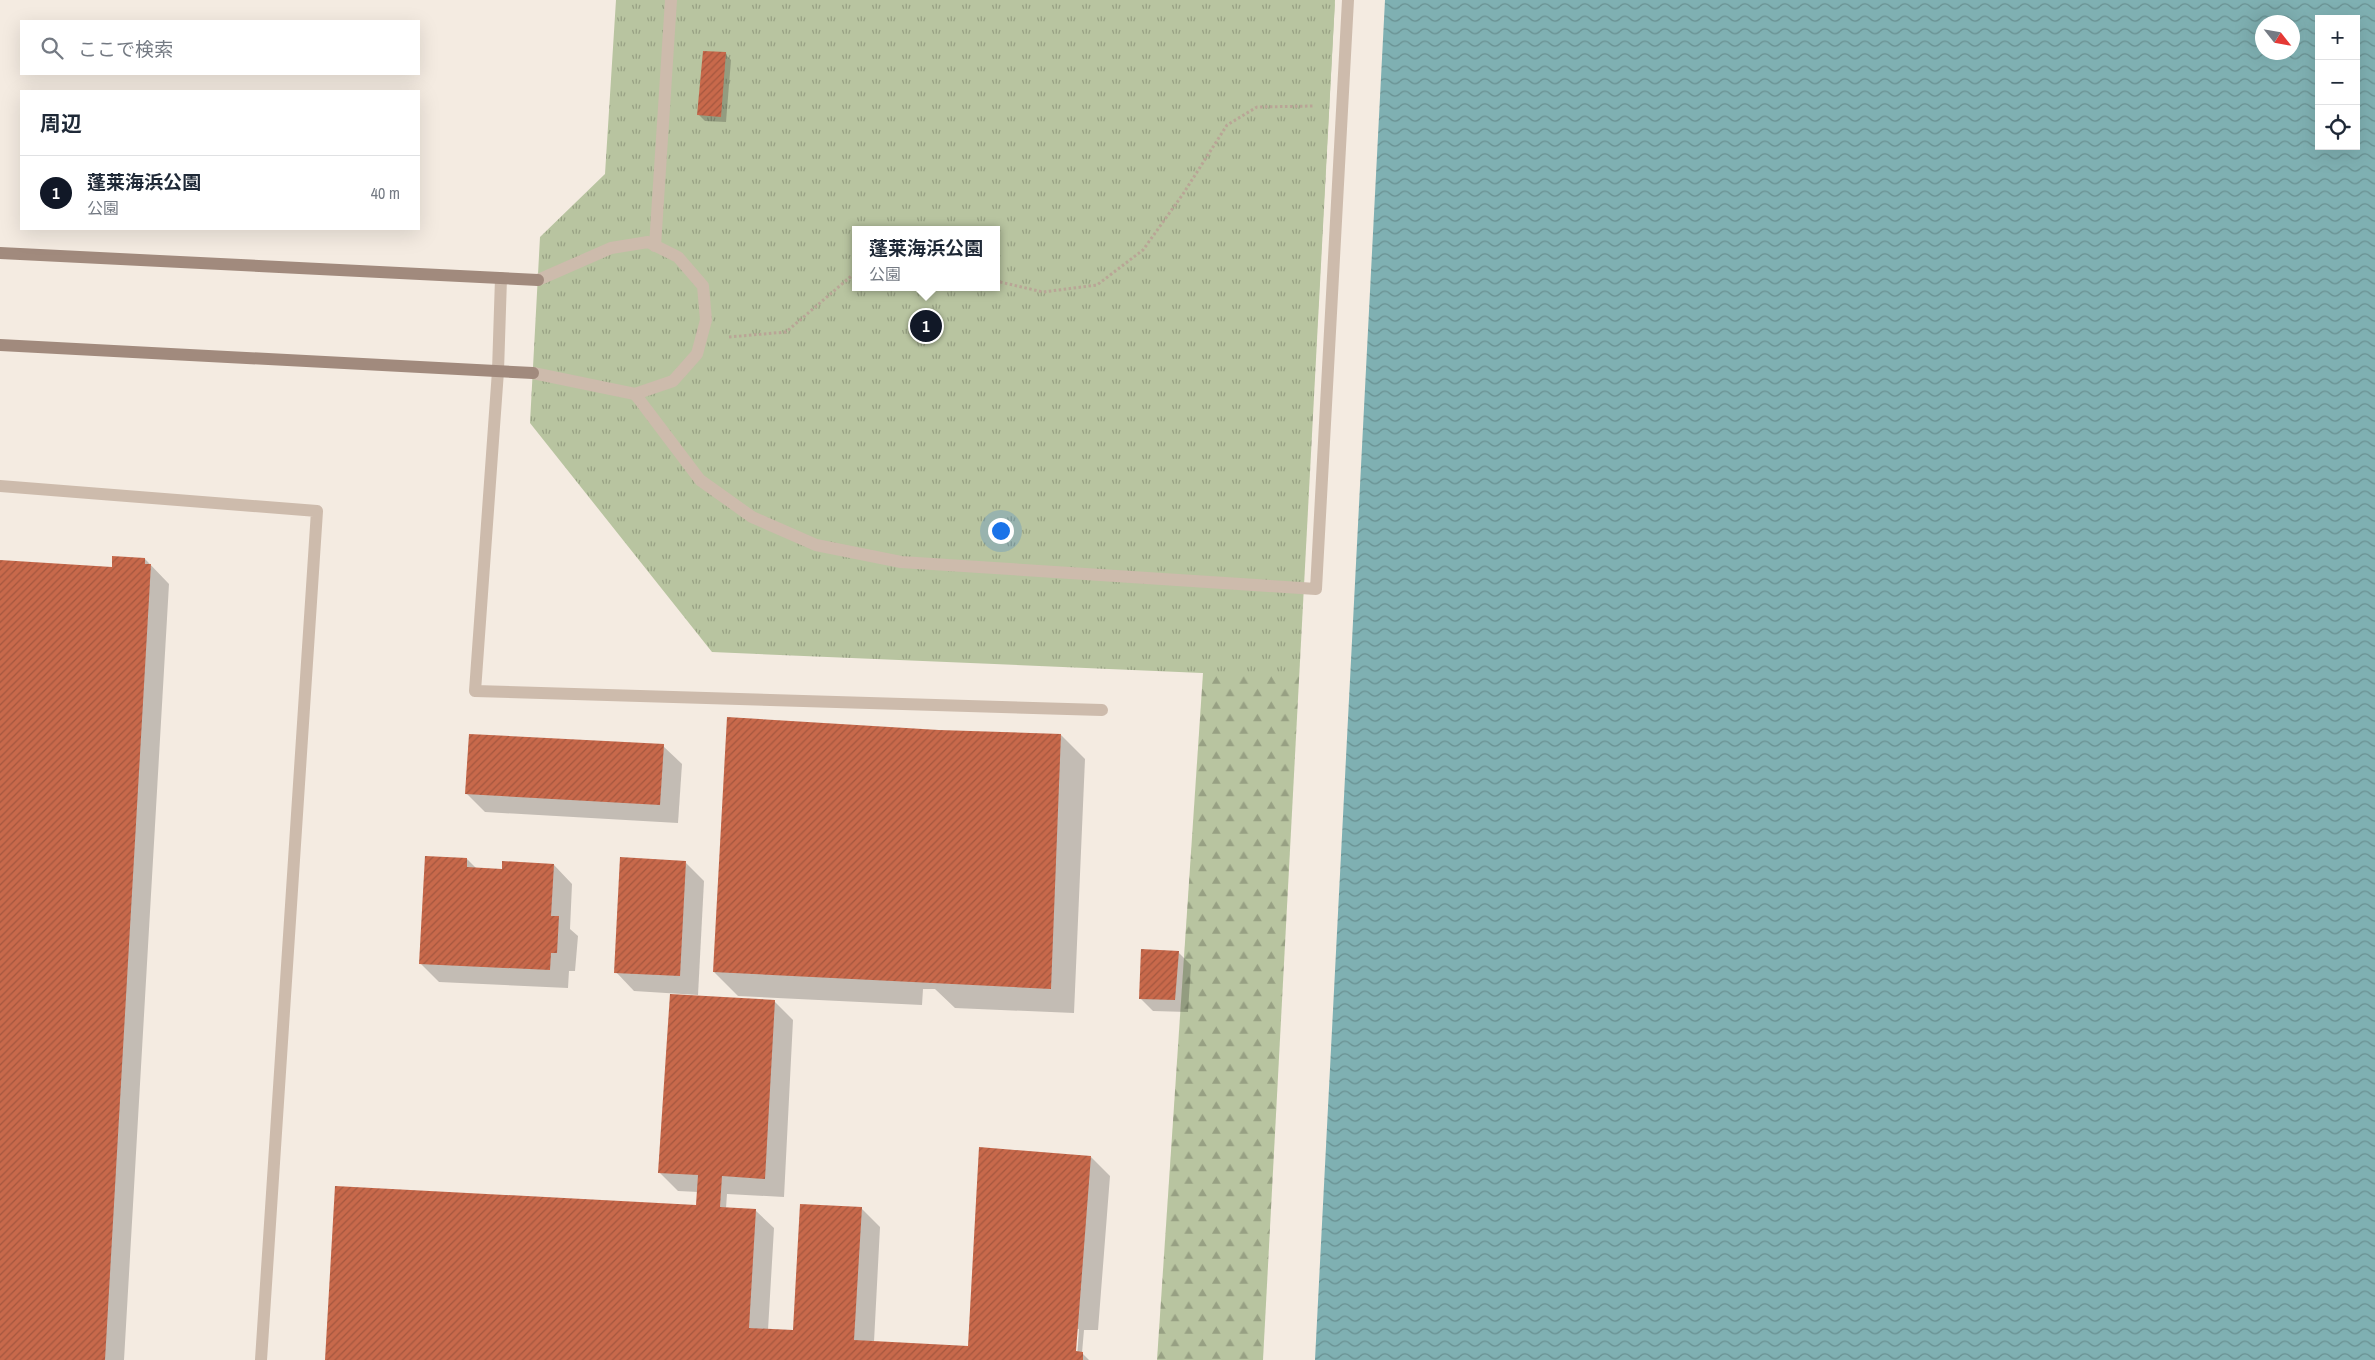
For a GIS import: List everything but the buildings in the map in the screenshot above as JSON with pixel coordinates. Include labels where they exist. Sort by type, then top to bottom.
[{"type":"street","points":[[655,246],[671,0]]},
{"type":"street","points":[[635,394],[700,480],[752,517],[816,545],[901,562],[1316,589],[1348,0]]},
{"type":"street","points":[[0,253],[538,280],[611,248],[648,242],[678,257],[703,286],[706,320],[697,354],[673,381],[635,394],[533,373],[0,344]]},
{"type":"street","points":[[501,278],[498,371],[475,691],[1102,710]]},
{"type":"street","points":[[0,486],[317,511],[261,1360]]},
{"type":"path","points":[[1000,282],[1043,292],[1097,285],[1143,250],[1183,194],[1227,125],[1257,106],[1342,105]]},
{"type":"path","points":[[701,339],[786,332],[852,275]]},
{"type":"green space","points":[[616,0],[1335,0],[1298,677],[712,652],[530,423],[540,237],[605,174]]},
{"type":"green space","points":[[1335,0],[1263,1360],[1157,1360],[1203,673]]},
{"type":"water","points":[[1385,0],[2375,0],[2375,1360],[1315,1360]]},
{"type":"place","name":"蓬莱海浜公園","points":[[926,326]]}]
